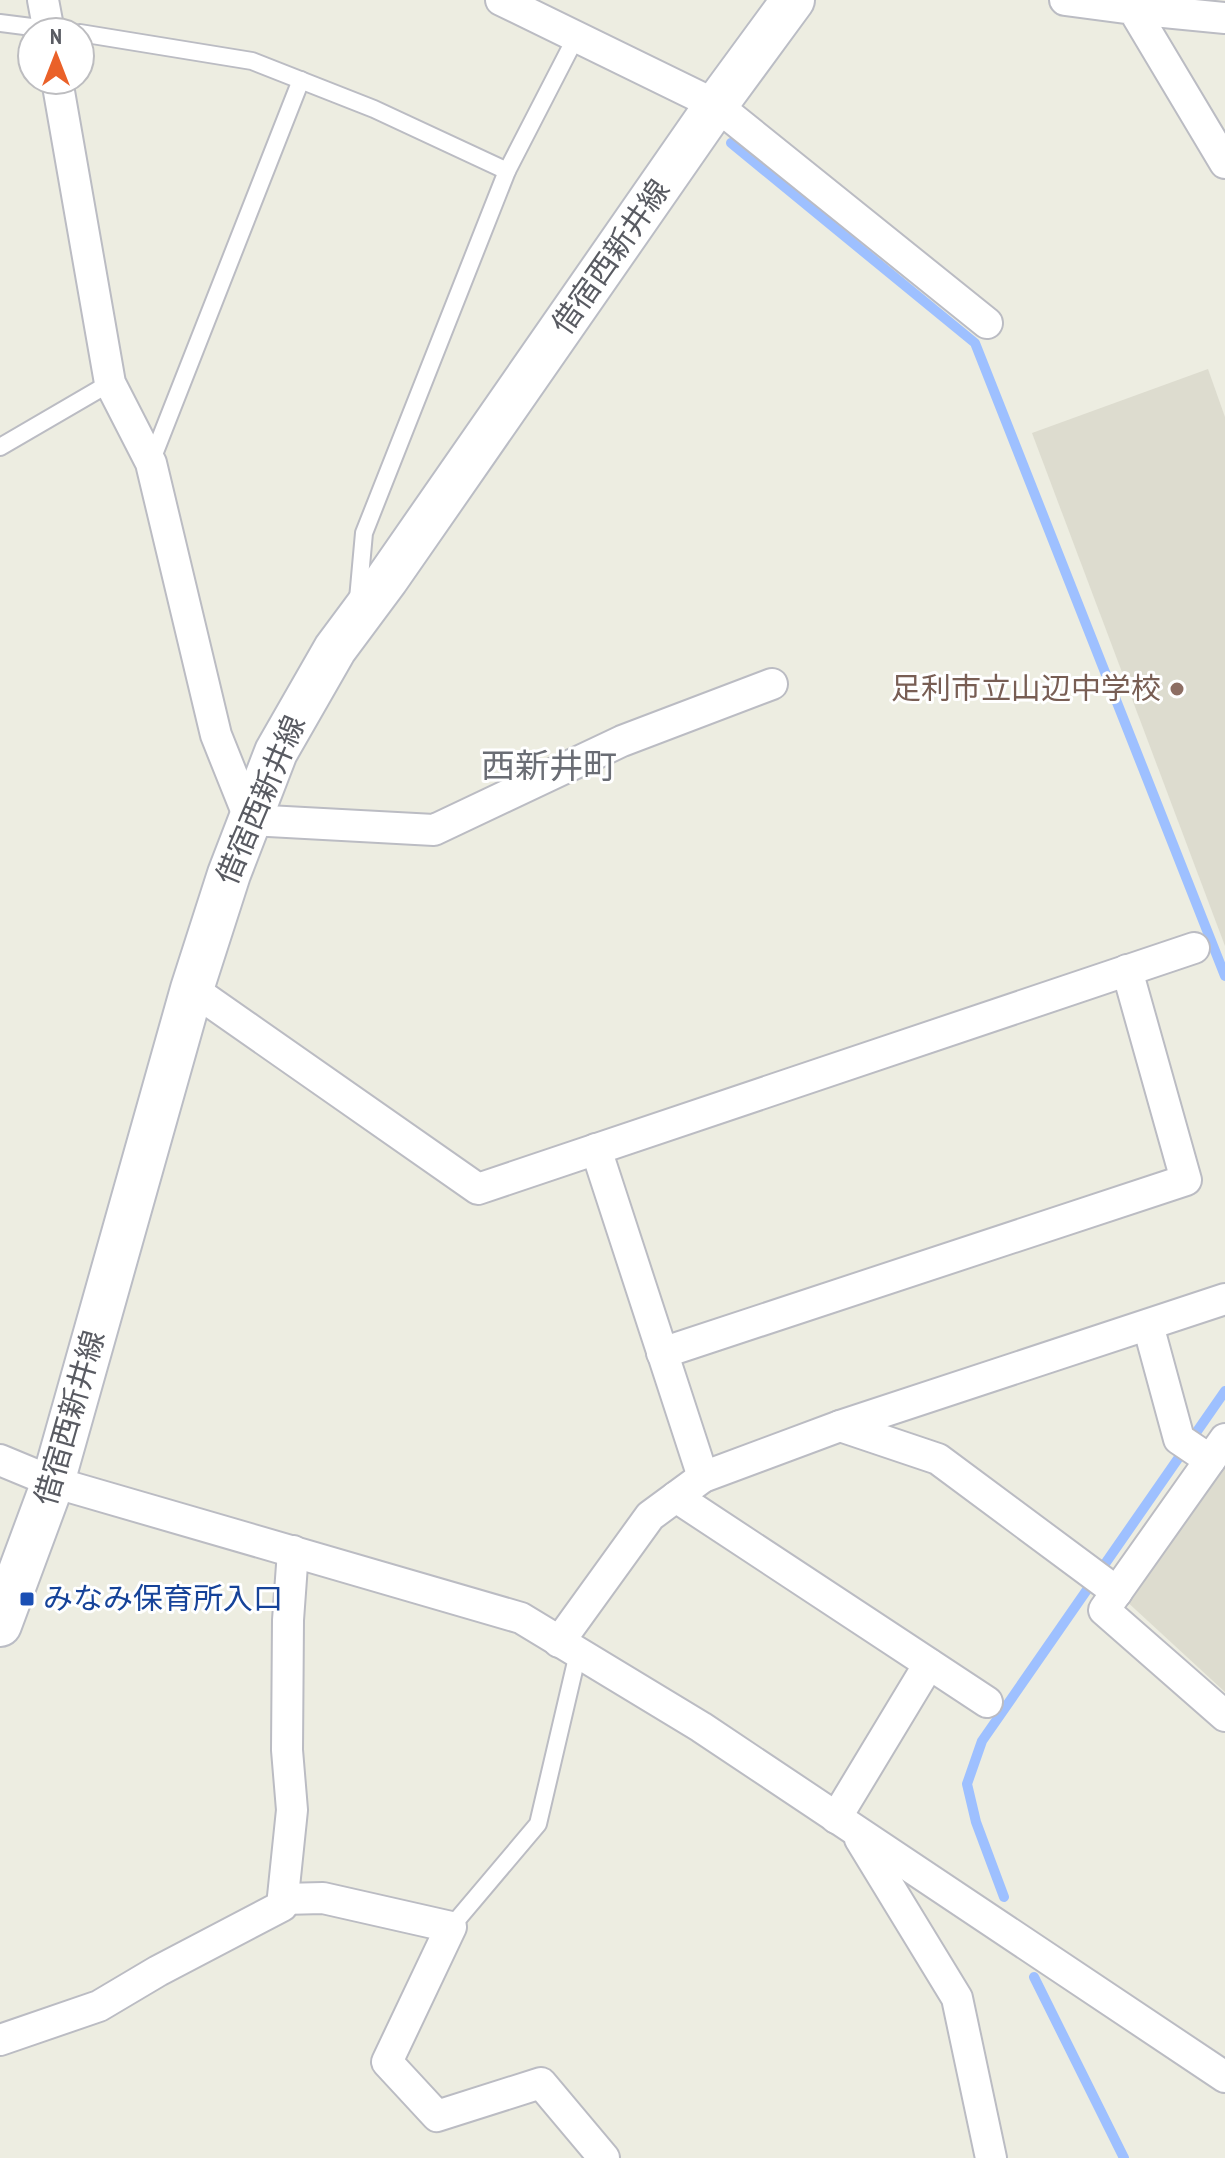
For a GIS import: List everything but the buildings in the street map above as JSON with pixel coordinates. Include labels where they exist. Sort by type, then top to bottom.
[{"type":"main road","name":"借宿西新井線","points":[[0,1625],[53,1482],[208,931],[276,752],[309,691],[356,620],[716,105],[793,0]]},
{"type":"street","points":[[501,0],[716,105],[987,323]]},
{"type":"street","points":[[1065,0],[1225,18]]},
{"type":"street","points":[[1133,9],[1225,163]]},
{"type":"street","points":[[60,96],[110,383],[151,463],[216,735],[250,820],[434,830],[622,741],[772,684]]},
{"type":"street","points":[[192,989],[478,1189],[1194,948]]},
{"type":"street","points":[[662,1353],[1186,1180],[1127,970]]},
{"type":"street","points":[[596,1149],[703,1477]]},
{"type":"street","points":[[569,1647],[650,1516],[703,1477],[840,1426],[1225,1299]]},
{"type":"street","points":[[1148,1325],[1179,1439],[1217,1449],[1104,1610],[1225,1716]]},
{"type":"street","points":[[840,1426],[938,1459],[1117,1592]]},
{"type":"street","points":[[0,1460],[53,1482],[521,1618],[701,1727],[1225,2077]]},
{"type":"street","points":[[676,1497],[987,1702]]},
{"type":"street","points":[[0,2040],[99,2006],[158,1971],[282,1906],[292,1810],[287,1750],[288,1620],[293,1551]]},
{"type":"street","points":[[845,1824],[929,1664]]},
{"type":"street","points":[[845,1824],[957,1998],[991,2158]]},
{"type":"street","points":[[283,1899],[323,1898],[451,1927],[387,2062],[437,2116],[541,2083],[604,2158]]},
{"type":"lane","points":[[96,36],[252,61],[374,109],[507,171]]},
{"type":"lane","points":[[356,620],[364,533],[507,171],[576,37]]},
{"type":"lane","points":[[151,463],[301,80]]},
{"type":"lane","points":[[0,447],[110,383]]},
{"type":"lane","points":[[451,1927],[538,1824],[569,1647]]},
{"type":"shaded area","name":"足利市立山辺中学校","points":[[1208,369],[1225,417],[1225,946],[1032,433]]},
{"type":"shaded area","points":[[1225,1455],[1225,1692],[1123,1598]]},
{"type":"waterway","points":[[731,143],[975,343],[1225,976]]},
{"type":"waterway","points":[[1004,1897],[976,1822],[967,1784],[982,1741],[1225,1391]]},
{"type":"waterway","points":[[1034,1977],[1124,2158]]},
{"type":"place","name":"足利市立山辺中学校","points":[[1177,689]]},
{"type":"place","name":"みなみ保育所入口","points":[[27,1599]]},
{"type":"district","name":"西新井町","points":[[549,766]]}]
